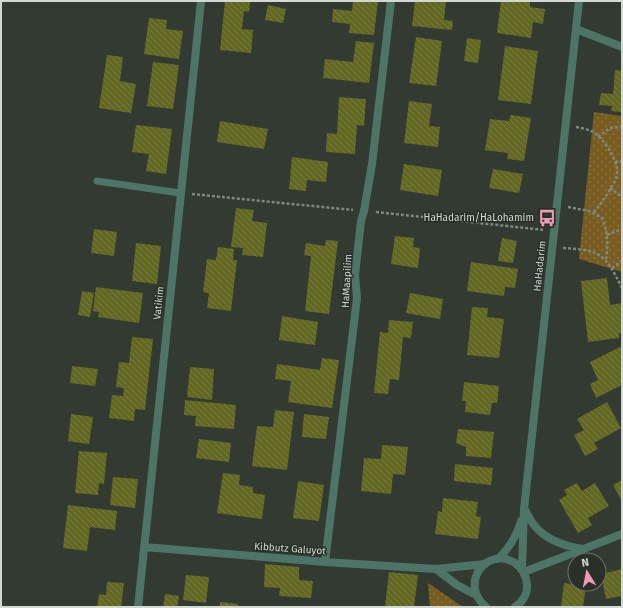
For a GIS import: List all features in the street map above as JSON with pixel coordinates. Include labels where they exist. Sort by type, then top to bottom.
[{"type":"street","name":"Vatikim","points":[[138,607],[200,1]]},
{"type":"street","name":"HaMaapilim","points":[[325,562],[357,298],[356,275],[361,221],[372,164],[391,1]]},
{"type":"street","name":"HaHadarim","points":[[516,606],[523,600],[527,586],[523,570],[524,508],[579,1]]},
{"type":"street","points":[[576,29],[622,47]]},
{"type":"street","name":"HaHadarim","points":[[498,559],[507,551],[513,541],[524,508]]},
{"type":"street","points":[[524,508],[533,524],[542,533],[557,542],[582,550]]},
{"type":"street","points":[[498,559],[512,561],[523,570],[582,550],[622,534]]},
{"type":"street","name":"Kibbutz Galuyot","points":[[144,547],[325,562],[436,569],[485,564],[498,559]]},
{"type":"street","points":[[483,606],[476,595],[474,587],[475,578],[479,570],[485,564]]},
{"type":"street","points":[[436,569],[457,585],[476,595]]},
{"type":"lane","points":[[97,181],[180,193]]},
{"type":"path","points":[[565,125],[591,131],[605,143],[615,162],[617,173],[610,188],[594,213]]},
{"type":"path","points":[[598,137],[610,128],[622,127]]},
{"type":"path","points":[[615,162],[622,161]]},
{"type":"path","points":[[610,188],[622,197]]},
{"type":"path","points":[[557,204],[594,213],[602,218],[606,227],[608,245],[606,260]]},
{"type":"path","points":[[607,235],[622,229]]},
{"type":"path","points":[[552,248],[582,249],[596,252],[606,260],[612,268],[622,288]]},
{"type":"path","points":[[612,268],[622,261]]},
{"type":"shaded area","points":[[594,112],[622,116],[622,272],[579,259]]},
{"type":"shaded area","points":[[428,583],[463,607],[430,607]]},
{"type":"building","points":[[225,1],[250,1],[249,12],[244,11],[242,29],[253,30],[251,53],[220,50]]},
{"type":"building","points":[[353,1],[378,1],[374,35],[349,33],[350,24],[332,22],[333,9],[352,11]]},
{"type":"building","points":[[415,1],[446,1],[444,20],[453,21],[452,30],[412,26]]},
{"type":"building","points":[[501,1],[530,1],[530,7],[545,9],[543,24],[533,22],[531,38],[497,33]]},
{"type":"building","points":[[268,5],[286,9],[283,23],[265,20]]},
{"type":"building","points":[[149,18],[167,20],[166,29],[183,31],[179,59],[144,54]]},
{"type":"building","points":[[416,37],[442,41],[436,86],[409,83]]},
{"type":"building","points":[[467,38],[481,40],[478,63],[464,61]]},
{"type":"building","points":[[356,41],[374,43],[369,83],[323,78],[325,59],[353,62]]},
{"type":"building","points":[[505,46],[538,51],[531,104],[498,100]]},
{"type":"building","points":[[107,55],[123,57],[120,81],[136,84],[131,113],[99,108]]},
{"type":"building","points":[[153,62],[179,65],[173,109],[147,106]]},
{"type":"building","points":[[615,70],[622,71],[622,112],[611,111],[612,106],[599,105],[601,93],[613,94]]},
{"type":"building","points":[[339,97],[366,99],[364,126],[357,125],[355,154],[326,152],[327,133],[337,134]]},
{"type":"building","points":[[409,101],[432,104],[429,126],[440,127],[438,147],[404,143]]},
{"type":"building","points":[[511,115],[531,118],[524,161],[507,159],[508,153],[485,150],[490,119],[509,121]]},
{"type":"building","points":[[220,121],[268,129],[264,149],[217,142]]},
{"type":"building","points":[[136,125],[172,129],[166,174],[146,171],[149,154],[132,152]]},
{"type":"building","points":[[292,157],[328,162],[326,182],[307,180],[306,191],[289,189]]},
{"type":"building","points":[[404,164],[442,170],[438,196],[400,190]]},
{"type":"building","points":[[493,169],[523,174],[519,193],[489,188]]},
{"type":"building","points":[[236,208],[254,210],[252,221],[267,223],[263,257],[242,255],[243,248],[231,247]]},
{"type":"building","points":[[94,229],[117,232],[114,256],[91,253]]},
{"type":"building","points":[[395,236],[414,238],[413,247],[420,248],[418,268],[391,264]]},
{"type":"building","points":[[502,238],[517,241],[513,263],[498,261]]},
{"type":"building","points":[[326,240],[338,241],[329,314],[305,311],[311,256],[304,255],[306,243],[325,246]]},
{"type":"building","points":[[136,243],[161,246],[157,284],[132,281]]},
{"type":"building","points":[[218,247],[234,249],[233,260],[237,260],[231,311],[207,308],[209,293],[203,292],[207,259],[216,260]]},
{"type":"building","points":[[471,262],[518,269],[515,288],[505,287],[504,296],[467,291]]},
{"type":"building","points":[[607,278],[610,305],[622,303],[622,333],[619,333],[619,338],[588,342],[581,281]]},
{"type":"building","points":[[96,287],[143,293],[139,323],[98,317],[99,312],[93,311]]},
{"type":"building","points":[[82,291],[94,293],[90,317],[78,315]]},
{"type":"building","points":[[410,293],[443,299],[440,319],[406,313]]},
{"type":"building","points":[[472,307],[488,308],[487,317],[504,319],[499,358],[467,355]]},
{"type":"building","points":[[282,316],[318,322],[315,345],[279,340]]},
{"type":"building","points":[[389,320],[413,322],[411,338],[403,337],[399,380],[390,379],[388,394],[374,393],[380,332],[388,333]]},
{"type":"building","points":[[132,337],[153,339],[145,410],[135,409],[134,421],[109,418],[112,395],[123,396],[124,388],[116,387],[119,362],[129,363]]},
{"type":"building","points":[[622,346],[622,385],[596,398],[590,384],[598,380],[590,362]]},
{"type":"building","points":[[322,358],[339,360],[332,408],[288,402],[291,381],[275,379],[277,364],[320,370]]},
{"type":"building","points":[[72,366],[98,369],[95,386],[70,383]]},
{"type":"building","points":[[190,367],[214,369],[212,400],[187,397]]},
{"type":"building","points":[[464,382],[499,386],[497,403],[492,403],[490,415],[465,412],[466,401],[462,401]]},
{"type":"building","points":[[185,400],[236,405],[234,429],[195,426],[196,416],[184,415]]},
{"type":"building","points":[[607,402],[621,428],[594,443],[598,449],[585,456],[574,435],[584,430],[577,419]]},
{"type":"building","points":[[275,410],[294,412],[287,470],[252,466],[257,426],[273,427]]},
{"type":"building","points":[[71,414],[93,417],[89,444],[68,441]]},
{"type":"building","points":[[304,414],[329,417],[326,439],[302,437]]},
{"type":"building","points":[[458,429],[494,432],[491,458],[466,456],[466,447],[456,443]]},
{"type":"building","points":[[199,439],[231,443],[229,462],[196,458]]},
{"type":"building","points":[[382,445],[408,447],[405,475],[393,474],[391,494],[361,491],[364,458],[381,459]]},
{"type":"building","points":[[79,451],[107,453],[104,484],[99,483],[98,495],[75,493]]},
{"type":"building","points":[[455,464],[493,468],[491,485],[454,481]]},
{"type":"building","points":[[223,473],[240,475],[239,485],[253,487],[253,493],[265,495],[262,519],[217,513]]},
{"type":"building","points":[[113,477],[138,479],[135,508],[110,505]]},
{"type":"building","points":[[622,480],[622,501],[613,485]]},
{"type":"building","points":[[298,481],[324,485],[319,521],[293,518]]},
{"type":"building","points":[[577,483],[582,491],[595,483],[609,506],[588,518],[592,525],[578,533],[559,500],[567,495],[564,490]]},
{"type":"building","points":[[443,498],[478,502],[476,516],[481,517],[478,539],[435,534],[438,511],[442,512]]},
{"type":"building","points":[[68,505],[117,511],[115,530],[90,527],[87,551],[63,548]]},
{"type":"building","points":[[265,564],[299,567],[299,580],[313,581],[311,598],[279,596],[280,588],[264,587]]},
{"type":"building","points":[[622,569],[622,596],[606,599],[605,592],[607,592],[607,573]]},
{"type":"building","points":[[389,572],[418,575],[414,607],[385,607]]},
{"type":"building","points":[[186,575],[209,577],[206,603],[183,600]]},
{"type":"building","points":[[107,582],[124,583],[121,607],[97,607],[99,594],[106,595]]},
{"type":"building","points":[[564,583],[567,583],[567,592],[585,592],[583,607],[561,607]]},
{"type":"building","points":[[165,594],[179,596],[177,607],[163,607]]},
{"type":"building","points":[[220,602],[238,604],[238,607],[220,607]]},
{"type":"place","name":"HaHadarim/HaLohamim","points":[[547,218]]}]
